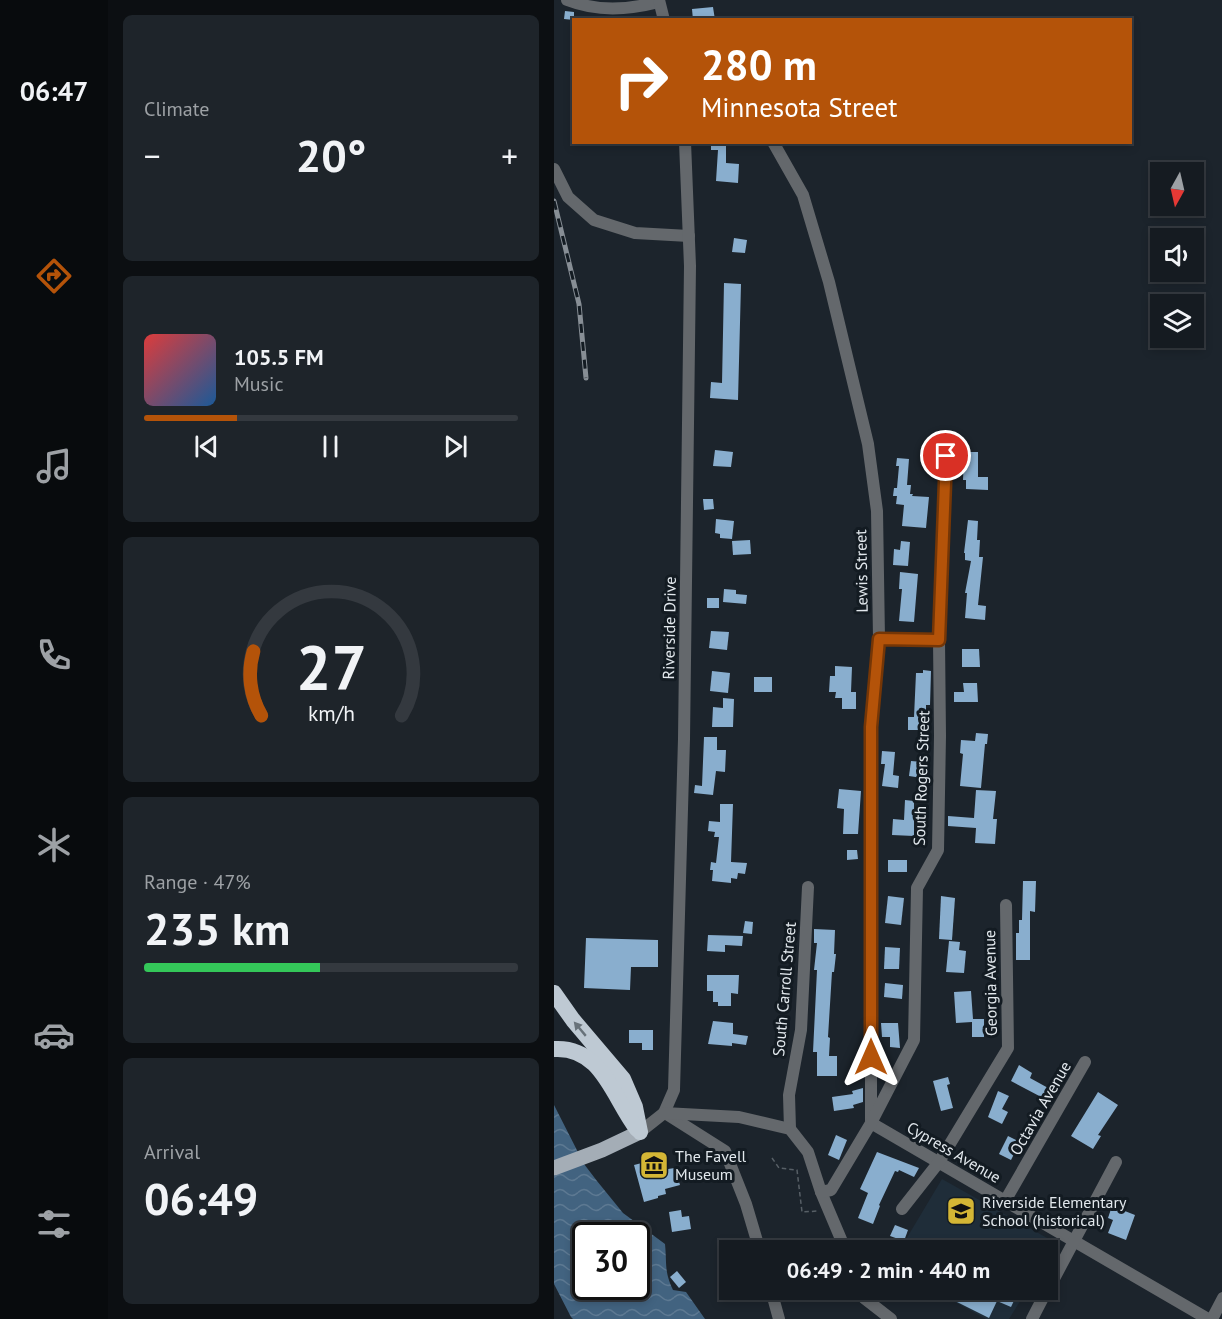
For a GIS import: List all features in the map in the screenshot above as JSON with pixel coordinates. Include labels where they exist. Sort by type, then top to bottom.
[{"type":"highway","points":[[554,993],[573,1020],[623,1078],[635,1107],[640,1132]]},
{"type":"highway","points":[[554,1048],[585,1055],[594,1063],[608,1081],[625,1114],[640,1132]]},
{"type":"main road","points":[[554,1168],[602,1150],[640,1132]]},
{"type":"street","points":[[567,0],[583,6],[607,10],[630,8],[659,1],[663,18]]},
{"type":"street","name":"Riverside Drive","points":[[664,1113],[674,1090],[684,751],[689,236],[685,144]]},
{"type":"street","name":"Lewis Street","points":[[774,144],[803,195],[829,282],[868,444],[877,511],[879,639],[871,727],[871,1123]]},
{"type":"street","points":[[554,169],[568,196],[594,220],[635,233],[689,236]]},
{"type":"street","name":"South Rogers Street","points":[[821,1192],[831,1190],[871,1123],[914,1040],[917,888],[938,850],[939,640],[946,456]]},
{"type":"street","points":[[879,639],[939,640]]},
{"type":"street","name":"South Carroll Street","points":[[790,1129],[789,1095],[801,1030],[808,887]]},
{"type":"street","name":"Georgia Avenue","points":[[902,1209],[939,1162],[1008,1048],[1006,905]]},
{"type":"street","name":"Octavia Avenue","points":[[1006,1201],[1085,1062]]},
{"type":"street","points":[[664,1113],[725,1151],[746,1204],[757,1240]]},
{"type":"street","points":[[640,1132],[664,1113],[739,1117],[790,1129],[808,1152],[821,1192],[841,1240]]},
{"type":"street","name":"Cypress Avenue","points":[[871,1123],[1210,1319]]},
{"type":"street","points":[[1058,1269],[1116,1162]]},
{"type":"street","points":[[1210,1319],[1223,1298]]},
{"type":"street","points":[[774,1300],[779,1319]]},
{"type":"street","points":[[867,1300],[891,1319]]},
{"type":"street","points":[[1032,1319],[1042,1300]]},
{"type":"path","points":[[772,1158],[779,1168],[797,1170],[802,1212],[829,1210]]},
{"type":"shaded area","name":"Riverside Elementary School (historical)","points":[[942,1179],[1051,1240],[906,1240]]},
{"type":"shaded area","points":[[951,1300],[1021,1300],[1009,1319],[986,1319]]},
{"type":"water","points":[[554,1105],[584,1164],[623,1213],[635,1222],[572,1222],[572,1300],[650,1300],[650,1233],[665,1244],[667,1272],[673,1290],[686,1292],[705,1319],[573,1319],[554,1284]]},
{"type":"building","points":[[713,7],[715,18],[693,18],[692,9]]},
{"type":"building","points":[[565,11],[574,12],[572,20],[564,19]]},
{"type":"building","points":[[711,144],[726,144],[726,163],[739,164],[738,183],[716,181],[718,150],[711,150]]},
{"type":"building","points":[[734,238],[747,240],[745,253],[732,252]]},
{"type":"building","points":[[724,283],[741,284],[738,400],[710,398],[711,382],[722,383]]},
{"type":"building","points":[[715,450],[733,452],[731,467],[713,466]]},
{"type":"building","points":[[964,452],[978,452],[978,477],[988,477],[988,490],[966,489],[966,480],[963,480]]},
{"type":"building","points":[[897,458],[909,459],[907,485],[911,485],[910,494],[929,497],[926,528],[902,526],[904,505],[896,504],[897,496],[893,496],[894,488],[897,488],[899,466],[896,466]]},
{"type":"building","points":[[703,499],[713,499],[714,509],[704,510]]},
{"type":"building","points":[[716,519],[734,521],[732,539],[720,538],[720,534],[715,533]]},
{"type":"building","points":[[968,520],[978,521],[979,557],[983,557],[978,605],[986,606],[985,620],[965,618],[967,593],[965,593],[971,561],[965,560],[964,553]]},
{"type":"building","points":[[750,540],[751,554],[733,555],[732,541]]},
{"type":"building","points":[[901,541],[910,542],[908,566],[893,565],[894,549],[900,550]]},
{"type":"building","points":[[900,572],[918,574],[914,622],[899,621],[902,589],[899,589]]},
{"type":"building","points":[[724,589],[736,590],[736,594],[747,595],[746,604],[723,602]]},
{"type":"building","points":[[707,598],[719,598],[719,608],[707,608]]},
{"type":"building","points":[[711,631],[729,632],[727,650],[709,648]]},
{"type":"building","points":[[962,649],[979,649],[980,667],[962,667]]},
{"type":"building","points":[[835,666],[852,667],[851,692],[856,692],[856,709],[842,709],[842,698],[835,698],[836,692],[829,692],[830,676],[835,676]]},
{"type":"building","points":[[923,670],[931,671],[930,705],[926,705],[926,730],[908,730],[908,717],[914,717],[916,673],[923,673]]},
{"type":"building","points":[[712,671],[730,673],[728,693],[710,691]]},
{"type":"building","points":[[754,677],[772,677],[772,692],[754,692]]},
{"type":"building","points":[[963,683],[977,683],[978,702],[954,702],[954,692],[964,692]]},
{"type":"building","points":[[723,698],[734,699],[733,727],[712,727],[713,707],[723,708]]},
{"type":"building","points":[[976,733],[988,734],[981,788],[960,786],[963,754],[960,753],[961,740],[975,741]]},
{"type":"building","points":[[704,737],[717,737],[717,750],[726,750],[725,772],[716,771],[713,795],[694,793],[695,785],[702,786]]},
{"type":"building","points":[[882,751],[895,752],[893,775],[899,776],[898,788],[882,786],[885,764],[881,764]]},
{"type":"building","points":[[911,761],[923,762],[922,778],[909,776]]},
{"type":"building","points":[[839,789],[861,791],[858,834],[843,834],[844,809],[837,808]]},
{"type":"building","points":[[976,790],[996,791],[993,819],[997,819],[995,844],[975,843],[976,828],[948,826],[948,816],[974,818]]},
{"type":"building","points":[[905,800],[914,801],[914,836],[892,835],[893,819],[904,820]]},
{"type":"building","points":[[720,804],[733,804],[731,862],[747,863],[745,874],[738,873],[737,879],[731,878],[731,883],[712,881],[713,870],[710,870],[711,862],[716,863],[719,837],[714,837],[715,832],[708,831],[709,821],[720,822]]},
{"type":"building","points":[[847,850],[857,850],[858,859],[847,860]]},
{"type":"building","points":[[888,860],[907,860],[907,872],[888,872]]},
{"type":"building","points":[[1023,881],[1036,881],[1035,912],[1030,911],[1030,960],[1016,960],[1016,933],[1019,933],[1019,920],[1022,920]]},
{"type":"building","points":[[888,896],[904,898],[901,925],[885,923]]},
{"type":"building","points":[[941,896],[955,898],[952,940],[939,939]]},
{"type":"building","points":[[745,921],[753,922],[752,934],[743,933]]},
{"type":"building","points":[[814,929],[835,930],[834,954],[836,954],[834,972],[832,972],[828,1037],[830,1038],[829,1056],[837,1056],[837,1076],[817,1076],[817,1052],[813,1052],[817,970],[814,970],[817,943],[814,943]]},
{"type":"building","points":[[708,935],[743,936],[742,946],[725,945],[725,952],[707,951]]},
{"type":"building","points":[[586,938],[658,940],[658,967],[631,967],[630,990],[584,988]]},
{"type":"building","points":[[949,941],[960,942],[959,950],[966,951],[964,973],[946,972]]},
{"type":"building","points":[[885,947],[900,948],[899,969],[884,969]]},
{"type":"building","points":[[707,975],[739,975],[738,994],[731,993],[731,1006],[718,1006],[718,1002],[713,1002],[713,991],[707,991]]},
{"type":"building","points":[[885,983],[903,985],[902,999],[884,997]]},
{"type":"building","points":[[971,991],[973,1019],[984,1019],[984,1037],[972,1037],[972,1022],[956,1023],[954,992]]},
{"type":"building","points":[[713,1021],[733,1023],[733,1034],[748,1036],[746,1045],[708,1044]]},
{"type":"building","points":[[881,1023],[898,1023],[900,1048],[890,1047],[890,1037],[882,1037]]},
{"type":"building","points":[[629,1030],[653,1030],[653,1050],[642,1050],[642,1043],[629,1043]]},
{"type":"building","points":[[1019,1065],[1032,1073],[1030,1078],[1050,1089],[1045,1099],[1011,1081]]},
{"type":"building","points":[[948,1077],[950,1084],[947,1085],[953,1108],[941,1111],[933,1081]]},
{"type":"building","points":[[863,1088],[863,1102],[853,1105],[854,1108],[834,1111],[832,1097],[853,1094],[852,1091]]},
{"type":"building","points":[[998,1091],[1009,1096],[1002,1109],[1008,1112],[1002,1124],[988,1117]]},
{"type":"building","points":[[1098,1092],[1118,1105],[1098,1135],[1101,1136],[1093,1149],[1071,1136]]},
{"type":"building","points":[[836,1135],[847,1140],[839,1160],[828,1155]]},
{"type":"building","points":[[1008,1136],[1020,1142],[1011,1160],[999,1154]]},
{"type":"building","points":[[877,1152],[919,1168],[914,1177],[899,1170],[895,1171],[873,1224],[858,1218],[868,1193],[860,1189]]},
{"type":"building","points":[[665,1157],[668,1169],[675,1168],[680,1185],[665,1189],[666,1194],[644,1202],[634,1165]]},
{"type":"building","points":[[1112,1206],[1135,1215],[1126,1240],[1108,1233],[1113,1220],[1108,1218]]},
{"type":"building","points":[[681,1210],[682,1217],[689,1216],[691,1229],[672,1232],[669,1212]]},
{"type":"building","points":[[895,1225],[908,1230],[904,1240],[890,1236]]},
{"type":"building","points":[[677,1271],[686,1282],[679,1288],[670,1277]]},
{"type":"building","points":[[953,1300],[1014,1300],[1011,1307],[997,1301],[989,1318]]},
{"type":"railway","points":[[554,201],[579,304],[586,378]]},
{"type":"place","name":"The Favell Museum","points":[[654,1165]]},
{"type":"place","name":"Riverside Elementary School (historical)","points":[[961,1211]]},
{"type":"route","points":[[871,1057],[871,727],[879,639],[939,640],[946,456]]}]
